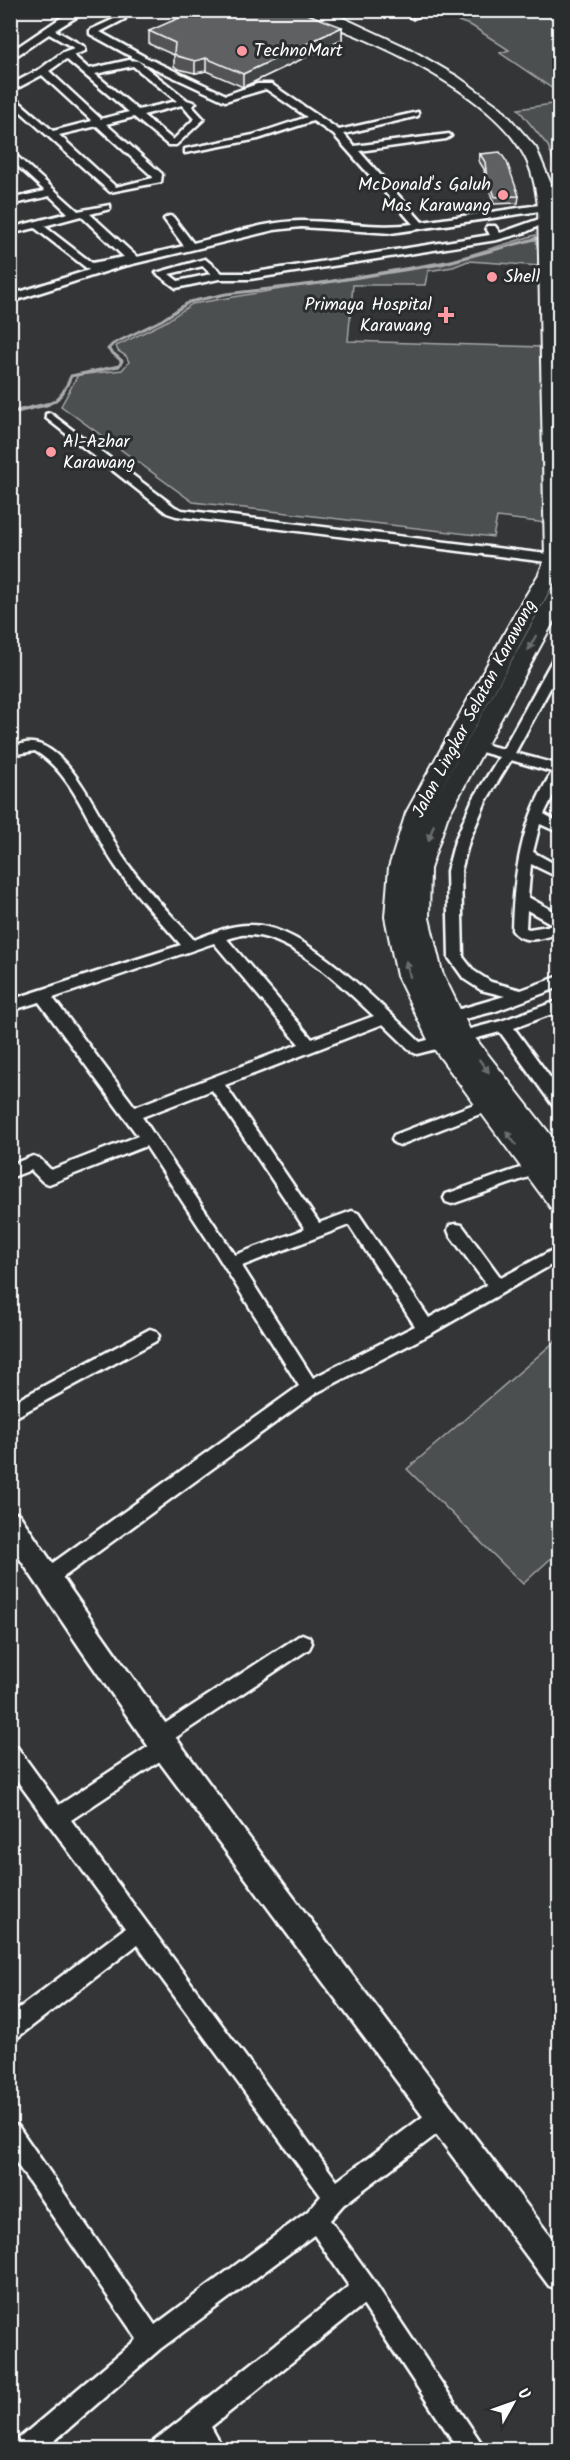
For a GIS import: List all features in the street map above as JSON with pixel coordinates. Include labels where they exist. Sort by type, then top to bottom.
[{"type":"main road","name":"Jalan Lingkar Selatan Karawang","points":[[314,10],[412,56],[453,80],[496,111],[528,148],[541,178],[552,218]]},
{"type":"main road","name":"Jalan Lingkar Selatan Karawang","points":[[331,10],[455,71],[508,109],[540,147],[555,184],[552,218],[556,554],[549,574],[527,610],[489,703],[476,746],[436,818],[419,868],[418,918],[446,1030]]},
{"type":"main road","name":"Jalan Lingkar Selatan Karawang","points":[[560,591],[417,813],[400,867],[396,917],[409,975],[446,1030],[560,1166]]},
{"type":"main road","points":[[446,1030],[487,1105],[560,1201]]},
{"type":"street","points":[[56,10],[59,14],[69,16],[78,15],[84,10]]},
{"type":"street","points":[[103,10],[121,19],[93,32],[144,60],[225,98],[265,85],[315,117],[337,133],[353,149],[420,226]]},
{"type":"street","points":[[10,57],[69,16]]},
{"type":"street","points":[[10,89],[43,71],[66,54],[87,48],[50,31]]},
{"type":"street","points":[[52,134],[99,123],[134,114],[184,102],[190,102],[202,113],[173,143],[134,114],[66,54]]},
{"type":"street","points":[[89,72],[132,62],[184,102]]},
{"type":"street","points":[[10,97],[114,190],[122,190],[158,178],[43,71]]},
{"type":"street","points":[[337,133],[415,114]]},
{"type":"street","points":[[188,151],[261,135],[315,117]]},
{"type":"street","points":[[353,149],[446,136]]},
{"type":"street","points":[[10,153],[52,193],[132,258],[90,267],[36,224]]},
{"type":"street","points":[[10,202],[52,193]]},
{"type":"street","points":[[10,231],[106,207]]},
{"type":"street","points":[[10,299],[50,285],[190,246],[274,227],[301,224],[360,230],[391,230],[420,226],[552,218]]},
{"type":"street","points":[[382,247],[497,237],[552,218]]},
{"type":"street","points":[[169,219],[190,246]]},
{"type":"street","points":[[219,276],[250,276],[485,224],[497,237]]},
{"type":"street","points":[[54,415],[171,510],[180,513],[556,554]]},
{"type":"street","points":[[521,995],[486,986],[469,975],[456,958],[453,918],[454,871],[462,841],[479,801],[507,755],[560,657]]},
{"type":"street","points":[[476,746],[560,770],[555,786],[536,816],[528,835],[520,899],[521,932],[535,935],[560,928]]},
{"type":"street","points":[[10,751],[28,747],[40,748],[62,770],[121,864],[191,947]]},
{"type":"street","points":[[536,816],[560,829]]},
{"type":"street","points":[[525,854],[560,873]]},
{"type":"street","points":[[520,899],[560,922]]},
{"type":"street","points":[[10,1006],[216,937],[258,930],[272,934],[326,966],[417,1048],[490,1007],[560,981]]},
{"type":"street","points":[[216,937],[310,1047]]},
{"type":"street","points":[[43,996],[133,1114],[232,1263],[310,1388]]},
{"type":"street","points":[[446,1030],[504,1026],[560,1005]]},
{"type":"street","points":[[133,1114],[384,1018]]},
{"type":"street","points":[[504,1026],[556,1093]]},
{"type":"street","points":[[216,1083],[315,1231]]},
{"type":"street","points":[[400,1138],[487,1105]]},
{"type":"street","points":[[10,1172],[33,1162],[49,1178],[148,1139]]},
{"type":"street","points":[[452,1198],[534,1169]]},
{"type":"street","points":[[232,1263],[348,1217],[355,1219],[426,1328]]},
{"type":"street","points":[[456,1230],[498,1287]]},
{"type":"street","points":[[46,1578],[310,1388],[426,1328],[560,1252]]},
{"type":"street","points":[[10,1413],[150,1336]]},
{"type":"street","points":[[10,1522],[46,1578],[162,1742],[560,2275]]},
{"type":"street","points":[[57,1818],[302,1643]]},
{"type":"street","points":[[10,1754],[335,2198]]},
{"type":"street","points":[[10,2029],[138,1931]]},
{"type":"street","points":[[24,2450],[152,2341],[316,2220],[335,2198],[441,2117]]},
{"type":"street","points":[[10,2134],[152,2341]]},
{"type":"street","points":[[316,2220],[365,2288],[474,2450]]},
{"type":"street","points":[[163,2450],[365,2288]]},
{"type":"street","points":[[195,2423],[212,2450]]},
{"type":"shaded area","points":[[553,10],[559,15],[559,29],[555,30],[559,35],[559,93],[500,53],[509,50],[472,26],[458,21],[479,11]]},
{"type":"shaded area","points":[[560,103],[559,175],[548,146],[518,109]]},
{"type":"shaded area","points":[[535,235],[541,266],[468,261],[453,267],[428,271],[425,285],[353,285],[348,341],[542,347],[546,523],[497,517],[493,537],[193,502],[61,406],[78,375],[122,370],[129,362],[116,346],[165,322],[192,304],[453,260]]},
{"type":"shaded area","points":[[559,1338],[559,1551],[523,1584],[407,1469]]},
{"type":"building","name":"TechnoMart","points":[[197,10],[297,10],[342,27],[243,74],[206,58],[195,61],[177,56],[174,53],[175,43],[149,31]]},
{"type":"building","points":[[500,152],[507,162],[519,196],[495,197],[489,179],[487,179],[485,162],[480,154]]},
{"type":"waterway","points":[[550,236],[560,235]]},
{"type":"waterway","points":[[48,404],[61,396],[71,376],[119,366],[122,361],[108,349],[113,344],[162,320],[189,302],[226,294],[322,283],[441,264],[542,237]]},
{"type":"waterway","points":[[10,413],[48,404]]},
{"type":"waterway","points":[[42,406],[48,404]]},
{"type":"place","name":"TechnoMart","points":[[242,51]]},
{"type":"place","name":"McDonald's Galuh Mas Karawang","points":[[503,195]]},
{"type":"place","name":"Shell","points":[[492,277]]},
{"type":"place","name":"Primaya Hospital Karawang","points":[[446,315]]},
{"type":"place","name":"Al-Azhar Karawang","points":[[51,452]]}]
